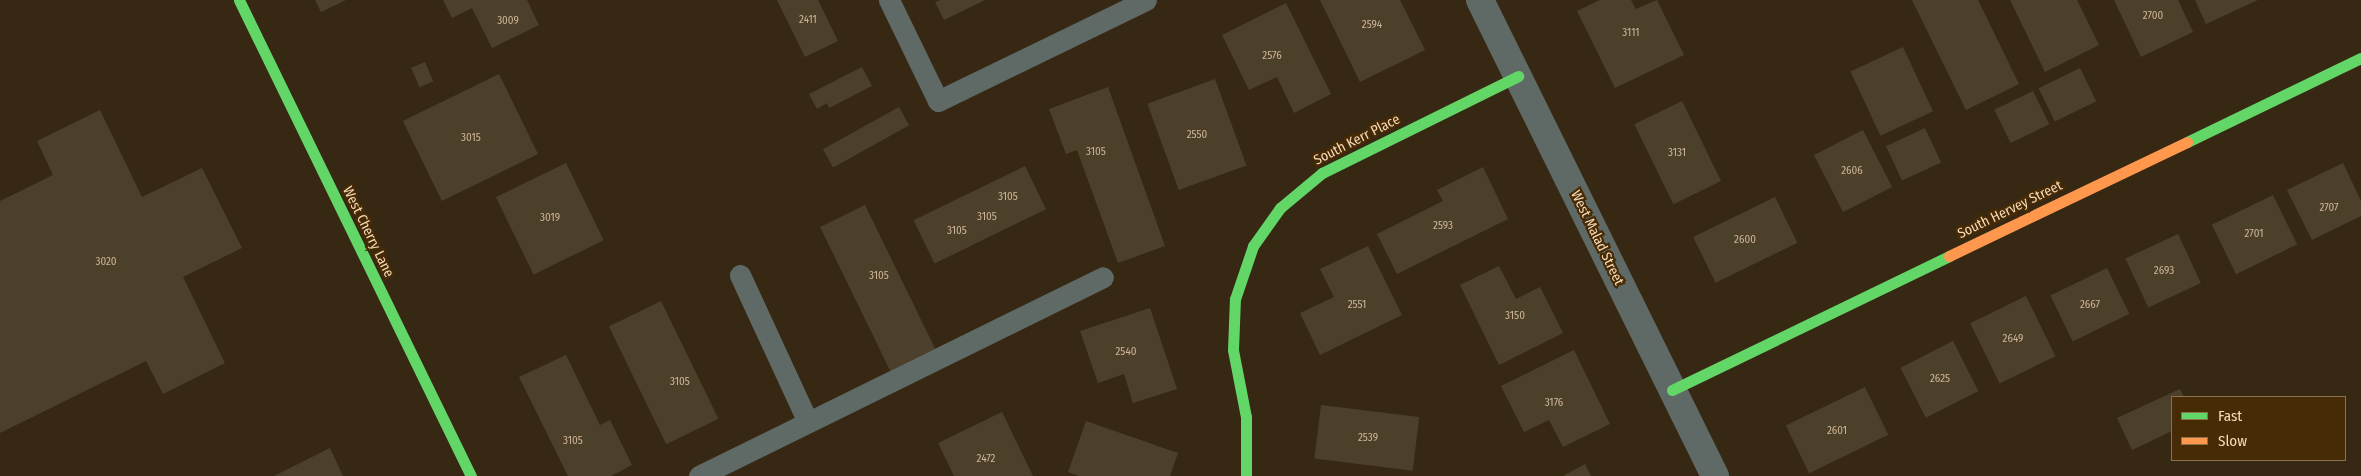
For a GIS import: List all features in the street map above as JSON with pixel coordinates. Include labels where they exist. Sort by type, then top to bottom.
[{"type":"street","name":"West Cherry Lane","points":[[239,0],[471,476]]},
{"type":"street","name":"West Malad Street","points":[[1480,0],[1715,476]]},
{"type":"street","name":"South Hervey Street","points":[[1672,390],[2361,58]]},
{"type":"street","name":"South Kerr Place","points":[[1246,476],[1246,417],[1233,350],[1235,299],[1253,246],[1280,208],[1322,173],[1518,76]]},
{"type":"lane","points":[[889,0],[938,102],[1146,0]]},
{"type":"lane","points":[[740,275],[808,422]]},
{"type":"lane","points":[[699,476],[1104,277]]},
{"type":"building","points":[[315,0],[346,0],[321,12]]},
{"type":"building","points":[[443,0],[527,0],[539,25],[492,48],[472,8],[452,18]]},
{"type":"building","points":[[777,0],[818,0],[838,41],[805,57]]},
{"type":"building","points":[[940,0],[985,0],[944,20],[935,2]]},
{"type":"building","points":[[1320,0],[1400,0],[1425,50],[1360,82]]},
{"type":"building","points":[[1600,0],[1631,0],[1636,9],[1657,0],[1684,55],[1615,88],[1577,11]]},
{"type":"building","points":[[1912,0],[1978,0],[2019,84],[1966,110]]},
{"type":"building","points":[[2010,0],[2077,0],[2099,45],[2045,72]]},
{"type":"building","points":[[2114,0],[2178,0],[2193,32],[2141,57]]},
{"type":"building","points":[[2195,0],[2258,0],[2206,24]]},
{"type":"building","points":[[1286,3],[1331,94],[1294,113],[1277,77],[1249,90],[1222,35]]},
{"type":"building","points":[[1903,47],[1933,111],[1880,136],[1850,72]]},
{"type":"building","points":[[425,62],[433,81],[419,87],[411,68]]},
{"type":"building","points":[[862,67],[872,86],[829,108],[827,103],[817,109],[809,94]]},
{"type":"building","points":[[2080,68],[2096,101],[2055,121],[2039,88]]},
{"type":"building","points":[[499,74],[538,154],[442,201],[403,121]]},
{"type":"building","points":[[1215,79],[1246,165],[1179,190],[1147,104]]},
{"type":"building","points":[[1108,87],[1165,246],[1118,263],[1077,150],[1066,154],[1049,109]]},
{"type":"building","points":[[2033,91],[2049,124],[2011,143],[1994,110]]},
{"type":"building","points":[[1682,101],[1721,181],[1673,204],[1634,124]]},
{"type":"building","points":[[899,107],[909,125],[833,168],[823,149]]},
{"type":"building","points":[[100,110],[142,197],[202,168],[242,248],[183,277],[225,363],[163,394],[146,361],[0,433],[0,201],[53,175],[37,141]]},
{"type":"building","points":[[1925,128],[1941,162],[1902,181],[1886,146]]},
{"type":"building","points":[[1863,130],[1892,187],[1843,212],[1814,155]]},
{"type":"building","points":[[566,163],[604,240],[534,274],[496,197]]},
{"type":"building","points":[[2343,163],[2361,201],[2361,216],[2312,240],[2287,190]]},
{"type":"building","points":[[1025,166],[1046,209],[935,264],[914,220]]},
{"type":"building","points":[[1483,167],[1508,219],[1397,274],[1377,234],[1443,201],[1437,190]]},
{"type":"building","points":[[2273,195],[2297,244],[2236,274],[2212,225]]},
{"type":"building","points":[[1775,197],[1797,243],[1716,283],[1693,237]]},
{"type":"building","points":[[865,205],[935,349],[890,371],[820,227]]},
{"type":"building","points":[[2178,234],[2201,283],[2148,307],[2125,259]]},
{"type":"building","points":[[1368,246],[1402,315],[1320,355],[1300,313],[1334,297],[1320,269]]},
{"type":"building","points":[[1499,266],[1516,299],[1540,287],[1563,333],[1499,365],[1460,285]]},
{"type":"building","points":[[2107,268],[2129,314],[2073,341],[2050,296]]},
{"type":"building","points":[[2026,296],[2055,356],[2000,383],[1970,323]]},
{"type":"building","points":[[661,301],[718,419],[666,444],[609,326]]},
{"type":"building","points":[[1150,308],[1177,389],[1133,403],[1124,374],[1098,383],[1080,331]]},
{"type":"building","points":[[1953,341],[1978,391],[1926,418],[1900,368]]},
{"type":"building","points":[[1574,350],[1610,424],[1563,447],[1549,420],[1524,432],[1501,386]]},
{"type":"building","points":[[566,355],[600,425],[610,420],[632,465],[611,476],[568,476],[519,377]]},
{"type":"building","points":[[1865,387],[1888,435],[1809,473],[1786,426]]},
{"type":"building","points":[[2180,389],[2184,396],[2171,396],[2171,431],[2132,450],[2117,418]]},
{"type":"building","points":[[1321,405],[1419,417],[1413,471],[1314,459]]},
{"type":"building","points":[[1002,412],[1033,476],[954,476],[938,443]]},
{"type":"building","points":[[1086,421],[1178,453],[1170,476],[1079,476],[1068,472]]},
{"type":"building","points":[[330,448],[343,476],[274,476]]},
{"type":"building","points":[[1585,464],[1591,476],[1563,476]]},
{"type":"traffic: fast","points":[[239,0],[471,476]]},
{"type":"traffic: fast","points":[[2187,142],[2361,58]]},
{"type":"traffic: fast","points":[[1246,476],[1246,417],[1233,350],[1235,299],[1253,246],[1280,208],[1322,173],[1518,76]]},
{"type":"traffic: fast","points":[[1672,390],[1949,256]]},
{"type":"traffic: slow","points":[[1949,256],[2187,142]]}]
